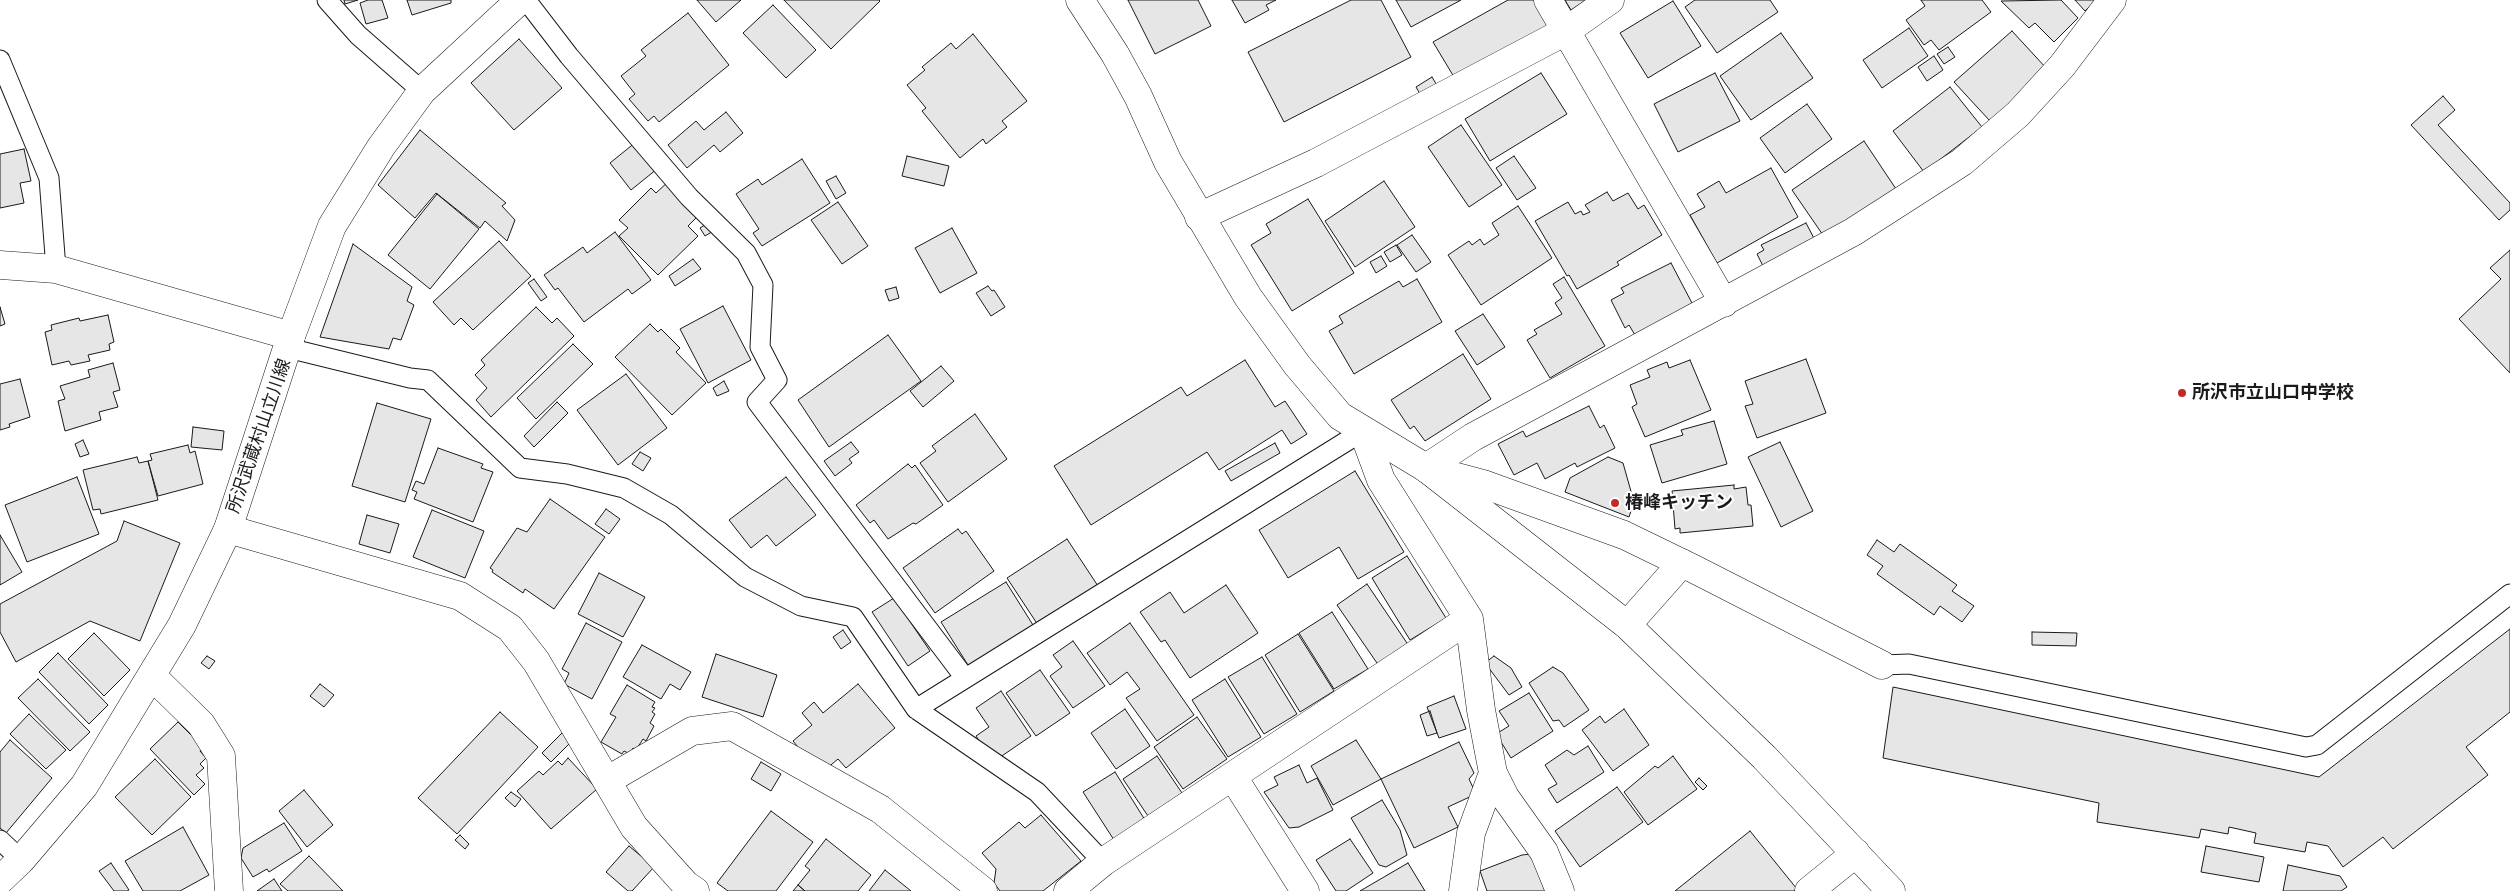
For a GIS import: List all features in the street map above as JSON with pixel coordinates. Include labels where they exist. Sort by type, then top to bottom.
[{"type":"street","name":"所沢武蔵村山立川線","points":[[0,880],[21,860],[84,786],[182,625],[228,529],[290,342],[332,226],[381,147],[422,90],[520,0]]},
{"type":"street","points":[[1080,0],[1138,96],[1168,162],[1199,217],[1248,297],[1297,365],[1340,416],[1426,468],[1627,625],[1757,750],[1892,891]]},
{"type":"street","points":[[1548,0],[1724,302]]},
{"type":"street","points":[[1199,217],[1316,163],[1566,31],[1610,0]]},
{"type":"street","points":[[1426,468],[1473,437],[1853,232],[1962,162],[2018,114],[2062,66],[2112,0]]},
{"type":"street","points":[[0,264],[56,269],[290,342]]},
{"type":"street","points":[[1363,431],[1381,480],[1469,619],[1481,710],[1492,773],[1505,797],[1544,852],[1560,891]]},
{"type":"street","points":[[1426,468],[1483,484],[1624,535],[1882,665]]},
{"type":"street","points":[[228,529],[460,596],[510,628],[536,661],[567,716],[608,780],[634,827],[686,885],[695,891]]},
{"type":"street","points":[[1627,625],[1682,563]]},
{"type":"street","points":[[1068,891],[1103,862],[1469,619]]},
{"type":"street","points":[[152,676],[201,724],[221,756],[229,891]]},
{"type":"street","points":[[608,780],[692,731],[732,726],[880,809],[983,891]]},
{"type":"street","points":[[1463,891],[1471,833],[1492,773]]},
{"type":"street","points":[[1233,777],[1305,891]]},
{"type":"street","points":[[1809,891],[1856,852]]},
{"type":"lane","points":[[327,0],[358,35],[422,90]]},
{"type":"lane","points":[[526,0],[569,56],[689,197],[746,253],[763,285],[760,347],[776,380],[757,402],[965,678]]},
{"type":"lane","points":[[0,60],[49,178],[56,269]]},
{"type":"lane","points":[[290,342],[410,378],[428,380],[520,468],[567,474],[624,488],[671,515],[745,577],[801,606],[853,617],[916,709],[1037,792],[1103,862]]},
{"type":"lane","points":[[916,709],[1363,431]]},
{"type":"lane","points":[[1882,665],[1909,664],[2306,747],[2316,745],[2510,594]]},
{"type":"lane","points":[[0,840],[21,860]]},
{"type":"building","points":[[344,0],[358,0],[345,4]]},
{"type":"building","points":[[368,0],[382,0],[388,18],[366,24],[360,3]]},
{"type":"building","points":[[407,0],[451,0],[451,3],[412,15]]},
{"type":"building","points":[[697,0],[741,0],[716,22]]},
{"type":"building","points":[[784,0],[879,0],[880,1],[831,49]]},
{"type":"building","points":[[1128,0],[1198,0],[1211,26],[1155,54]]},
{"type":"building","points":[[1232,0],[1276,0],[1266,5],[1269,10],[1245,23]]},
{"type":"building","points":[[1351,0],[1381,0],[1411,57],[1284,122],[1248,52]]},
{"type":"building","points":[[1396,0],[1461,0],[1411,27]]},
{"type":"building","points":[[1508,0],[1535,0],[1549,25],[1454,77],[1433,42]]},
{"type":"building","points":[[1565,0],[1586,0],[1571,10]]},
{"type":"building","points":[[1695,0],[1770,0],[1778,12],[1717,53],[1685,7]]},
{"type":"building","points":[[1921,0],[1982,0],[1991,12],[1939,50],[1931,40],[1924,45],[1906,20],[1925,6]]},
{"type":"building","points":[[2061,0],[2078,18],[2054,42],[2035,23],[2029,28],[2001,1]]},
{"type":"building","points":[[2075,0],[2096,0],[2085,11]]},
{"type":"building","points":[[1673,1],[1701,46],[1648,78],[1620,33]]},
{"type":"building","points":[[773,5],[816,50],[786,78],[743,33]]},
{"type":"building","points":[[688,13],[729,65],[659,122],[654,116],[648,121],[629,99],[635,94],[621,76],[646,56],[641,50]]},
{"type":"building","points":[[1909,28],[1928,56],[1882,88],[1863,60]]},
{"type":"building","points":[[2012,31],[2047,69],[1990,121],[1954,82]]},
{"type":"building","points":[[1781,33],[1813,78],[1751,120],[1720,76]]},
{"type":"building","points":[[973,34],[1027,101],[1002,121],[1007,127],[986,144],[983,139],[960,158],[922,111],[926,108],[907,85],[925,70],[922,67],[951,43],[956,49]]},
{"type":"building","points":[[519,39],[562,88],[514,130],[471,83]]},
{"type":"building","points":[[1948,47],[1955,57],[1944,64],[1937,54]]},
{"type":"building","points":[[1934,56],[1943,70],[1927,81],[1918,67]]},
{"type":"building","points":[[1541,73],[1567,114],[1490,161],[1465,119]]},
{"type":"building","points":[[1715,73],[1740,121],[1678,152],[1654,104]]},
{"type":"building","points":[[1432,77],[1441,92],[1424,101],[1416,87]]},
{"type":"building","points":[[1950,87],[1982,127],[1924,172],[1893,131]]},
{"type":"building","points":[[2443,96],[2455,110],[2438,125],[2510,203],[2510,210],[2499,220],[2411,125]]},
{"type":"building","points":[[1807,104],[1832,139],[1785,173],[1760,138]]},
{"type":"building","points":[[726,112],[743,133],[720,152],[714,145],[687,168],[668,145],[696,121],[704,130]]},
{"type":"building","points":[[1461,125],[1502,185],[1469,207],[1428,147]]},
{"type":"building","points":[[420,130],[506,203],[502,206],[515,220],[507,241],[485,221],[480,228],[436,193],[415,218],[378,185]]},
{"type":"building","points":[[1864,141],[1896,189],[1825,238],[1792,190]]},
{"type":"building","points":[[636,142],[657,169],[631,190],[610,163]]},
{"type":"building","points":[[24,149],[31,181],[20,183],[24,203],[0,208],[0,154]]},
{"type":"building","points":[[907,156],[949,166],[944,186],[902,176]]},
{"type":"building","points":[[1514,156],[1536,188],[1517,200],[1496,168]]},
{"type":"building","points":[[802,159],[830,203],[762,246],[753,233],[759,229],[736,194],[758,179],[762,185]]},
{"type":"building","points":[[1771,168],[1798,217],[1717,263],[1690,215],[1705,207],[1697,194],[1719,181],[1726,193]]},
{"type":"building","points":[[836,176],[846,193],[836,199],[826,181]]},
{"type":"building","points":[[670,180],[701,213],[688,226],[698,236],[658,275],[619,236],[628,228],[619,220],[651,188],[656,193]]},
{"type":"building","points":[[1384,181],[1415,227],[1355,267],[1325,221]]},
{"type":"building","points":[[1607,192],[1613,201],[1628,193],[1638,209],[1644,205],[1662,235],[1617,262],[1619,265],[1577,289],[1569,275],[1567,276],[1535,221],[1568,202],[1575,214],[1581,211],[1583,215],[1590,212],[1585,205]]},
{"type":"building","points":[[437,194],[479,229],[430,289],[388,255]]},
{"type":"building","points":[[1308,199],[1354,273],[1292,311],[1251,245],[1271,233],[1266,224]]},
{"type":"building","points":[[838,202],[868,246],[842,264],[811,220]]},
{"type":"building","points":[[1518,206],[1552,258],[1481,305],[1448,255],[1469,241],[1472,245],[1480,239],[1484,245],[1499,235],[1492,223]]},
{"type":"building","points":[[711,221],[715,230],[705,236],[700,228]]},
{"type":"building","points":[[1806,223],[1818,246],[1766,272],[1757,254],[1764,250],[1761,245]]},
{"type":"building","points":[[952,228],[977,273],[940,293],[915,248]]},
{"type":"building","points":[[615,232],[651,280],[632,294],[628,289],[584,322],[558,288],[555,290],[544,275],[583,247],[587,253]]},
{"type":"building","points":[[1412,235],[1431,262],[1416,272],[1397,245]]},
{"type":"building","points":[[499,241],[531,276],[473,330],[461,318],[454,325],[433,302]]},
{"type":"building","points":[[353,244],[412,287],[407,301],[414,305],[401,340],[393,338],[389,349],[320,337]]},
{"type":"building","points":[[1396,245],[1402,255],[1390,262],[1384,252]]},
{"type":"building","points":[[2510,250],[2510,373],[2459,319],[2501,279],[2490,268]]},
{"type":"building","points":[[1381,256],[1387,266],[1376,273],[1370,262]]},
{"type":"building","points":[[693,259],[701,269],[675,286],[669,276]]},
{"type":"building","points":[[1671,263],[1693,305],[1635,335],[1629,325],[1625,328],[1611,300],[1624,293],[1621,288]]},
{"type":"building","points":[[1564,277],[1605,346],[1550,378],[1527,340],[1537,334],[1534,330],[1562,314],[1555,303],[1562,298],[1553,284]]},
{"type":"building","points":[[534,279],[547,297],[541,301],[528,283]]},
{"type":"building","points":[[1417,279],[1442,322],[1354,374],[1329,331],[1343,323],[1339,316],[1399,281],[1403,287]]},
{"type":"building","points":[[988,286],[992,291],[994,290],[1005,307],[991,316],[976,293]]},
{"type":"building","points":[[896,287],[899,298],[889,301],[885,290]]},
{"type":"building","points":[[723,306],[751,360],[708,383],[680,329]]},
{"type":"building","points":[[0,307],[5,324],[0,326]]},
{"type":"building","points":[[536,307],[552,323],[557,318],[574,336],[491,417],[476,400],[487,388],[475,375],[485,365],[481,360]]},
{"type":"building","points":[[1483,314],[1505,347],[1477,365],[1455,331]]},
{"type":"building","points":[[108,315],[114,342],[109,344],[110,350],[88,355],[90,361],[71,365],[69,361],[52,365],[45,332],[52,330],[51,325],[79,318],[80,321]]},
{"type":"building","points":[[650,324],[658,332],[661,329],[680,348],[676,352],[706,383],[672,415],[615,357]]},
{"type":"building","points":[[888,335],[921,381],[829,447],[798,400]]},
{"type":"building","points":[[573,344],[593,364],[536,419],[517,398]]},
{"type":"building","points":[[1463,354],[1491,399],[1425,441],[1414,426],[1410,429],[1391,400]]},
{"type":"building","points":[[1806,359],[1826,413],[1757,438],[1745,406],[1753,404],[1745,381]]},
{"type":"building","points":[[1245,360],[1275,407],[1285,401],[1307,434],[1291,444],[1282,430],[1219,470],[1207,452],[1091,525],[1054,466],[1181,387],[1187,396]]},
{"type":"building","points":[[1690,360],[1711,410],[1645,437],[1632,407],[1637,404],[1630,385],[1650,377],[1647,370],[1667,362],[1669,368]]},
{"type":"building","points":[[113,363],[120,390],[113,392],[118,407],[99,412],[101,420],[65,431],[58,401],[65,399],[60,386],[90,377],[88,370]]},
{"type":"building","points":[[941,366],[954,381],[923,407],[910,391]]},
{"type":"building","points":[[626,374],[667,428],[618,465],[577,410]]},
{"type":"building","points":[[20,379],[30,417],[9,424],[10,427],[0,430],[0,384]]},
{"type":"building","points":[[724,381],[729,391],[717,396],[713,388]]},
{"type":"building","points":[[557,402],[568,413],[534,447],[524,436]]},
{"type":"building","points":[[377,403],[431,419],[405,502],[352,486]]},
{"type":"building","points":[[1589,406],[1600,428],[1604,425],[1615,448],[1577,467],[1575,463],[1545,479],[1537,463],[1514,475],[1498,444],[1523,431],[1526,437]]},
{"type":"building","points":[[975,414],[1007,459],[948,502],[920,463],[936,451],[932,446]]},
{"type":"building","points":[[1714,421],[1727,464],[1662,483],[1650,445],[1683,435],[1681,430]]},
{"type":"building","points":[[193,427],[224,431],[222,450],[191,447]]},
{"type":"building","points":[[83,440],[89,454],[80,457],[75,444]]},
{"type":"building","points":[[851,442],[859,452],[849,459],[852,463],[835,476],[824,461]]},
{"type":"building","points":[[1780,442],[1813,511],[1781,527],[1748,457]]},
{"type":"building","points":[[1275,443],[1280,453],[1231,481],[1225,471]]},
{"type":"building","points":[[188,445],[190,453],[195,451],[203,484],[158,496],[148,461],[152,460],[150,454]]},
{"type":"building","points":[[438,448],[483,464],[481,468],[493,472],[473,522],[414,499],[417,492],[412,490],[416,481],[424,484]]},
{"type":"building","points":[[640,452],[651,458],[643,471],[632,464]]},
{"type":"building","points":[[137,457],[139,463],[148,461],[158,500],[101,514],[100,509],[93,510],[83,470]]},
{"type":"building","points":[[1608,457],[1623,463],[1634,502],[1629,517],[1565,492],[1570,478]]},
{"type":"building","points":[[908,464],[912,468],[915,465],[943,505],[916,524],[913,523],[888,539],[874,520],[870,523],[856,505]]},
{"type":"building","points":[[1355,471],[1404,552],[1358,579],[1339,547],[1288,578],[1259,530]]},
{"type":"building","points":[[77,477],[99,534],[27,562],[5,505]]},
{"type":"building","points":[[786,477],[816,515],[776,546],[767,535],[751,548],[729,520]]},
{"type":"building","points":[[1734,485],[1734,489],[1746,487],[1748,505],[1751,505],[1753,526],[1680,533],[1680,528],[1675,529],[1672,491]]},
{"type":"building","points":[[550,499],[605,537],[554,609],[525,589],[523,593],[492,572],[493,570],[490,568],[517,528],[527,532]]},
{"type":"building","points":[[606,509],[620,519],[609,534],[595,524]]},
{"type":"building","points":[[432,510],[484,531],[465,578],[413,557]]},
{"type":"building","points":[[367,515],[399,524],[390,553],[359,544]]},
{"type":"building","points":[[124,521],[180,543],[140,641],[90,621],[16,662],[0,632],[0,604],[117,541]]},
{"type":"building","points":[[958,529],[962,534],[966,531],[994,571],[935,613],[903,568]]},
{"type":"building","points":[[0,535],[22,572],[0,585]]},
{"type":"building","points":[[1067,539],[1098,586],[1038,625],[1007,578]]},
{"type":"building","points":[[1877,540],[1894,552],[1900,544],[1957,585],[1952,591],[1974,606],[1962,622],[1940,606],[1934,615],[1877,574],[1883,566],[1867,555]]},
{"type":"building","points":[[1407,556],[1446,618],[1410,640],[1372,578]]},
{"type":"building","points":[[599,573],[645,597],[623,637],[578,614]]},
{"type":"building","points":[[1006,582],[1038,633],[973,673],[941,622]]},
{"type":"building","points":[[1367,584],[1409,646],[1379,666],[1337,605]]},
{"type":"building","points":[[1226,585],[1258,633],[1190,678],[1165,640],[1161,642],[1140,612],[1170,592],[1184,613]]},
{"type":"building","points":[[894,598],[930,651],[908,666],[872,612]]},
{"type":"building","points":[[1332,612],[1368,669],[1334,689],[1299,633]]},
{"type":"building","points":[[586,623],[622,642],[592,699],[564,684],[569,673],[562,669]]},
{"type":"building","points":[[1130,623],[1194,715],[1157,741],[1126,698],[1140,689],[1127,672],[1110,685],[1087,653]]},
{"type":"building","points":[[2510,629],[2510,712],[2466,747],[2488,775],[2393,849],[2383,837],[2343,867],[2328,846],[2307,842],[2305,852],[2254,843],[2256,833],[2229,827],[2228,834],[2201,829],[2199,838],[2097,822],[2099,803],[1883,758],[1893,687],[2319,777]]},
{"type":"building","points":[[843,630],[851,642],[841,649],[833,637]]},
{"type":"building","points":[[2032,632],[2077,633],[2076,646],[2032,645]]},
{"type":"building","points":[[94,633],[130,670],[104,696],[68,659]]},
{"type":"building","points":[[1298,634],[1334,691],[1300,712],[1265,655]]},
{"type":"building","points":[[1073,641],[1105,686],[1073,708],[1050,676],[1062,667],[1053,655]]},
{"type":"building","points":[[642,645],[691,672],[680,690],[670,684],[661,699],[623,677]]},
{"type":"building","points":[[58,653],[108,705],[89,724],[39,672]]},
{"type":"building","points":[[716,654],[777,675],[763,717],[702,697]]},
{"type":"building","points":[[207,656],[215,661],[209,669],[201,663]]},
{"type":"building","points":[[1494,656],[1511,668],[1522,687],[1509,695],[1485,663]]},
{"type":"building","points":[[1262,657],[1297,714],[1264,734],[1228,677]]},
{"type":"building","points":[[1553,667],[1563,673],[1589,710],[1564,727],[1559,720],[1553,721],[1529,683]]},
{"type":"building","points":[[1040,670],[1070,713],[1036,736],[1006,693]]},
{"type":"building","points":[[38,679],[90,732],[70,751],[18,698]]},
{"type":"building","points":[[1225,679],[1261,737],[1228,757],[1192,700]]},
{"type":"building","points":[[320,684],[334,695],[324,707],[310,696]]},
{"type":"building","points":[[858,684],[895,728],[846,768],[838,759],[820,774],[793,741],[812,725],[802,713],[814,702],[823,713]]},
{"type":"building","points":[[627,685],[655,702],[652,707],[655,708],[652,712],[655,714],[650,723],[654,726],[646,741],[643,739],[636,750],[633,748],[630,754],[624,751],[622,754],[601,742],[616,717],[610,714]]},
{"type":"building","points":[[1001,691],[1031,736],[993,762],[976,736],[989,727],[976,708]]},
{"type":"building","points":[[1529,693],[1553,731],[1511,758],[1496,734],[1509,726],[1499,711]]},
{"type":"building","points":[[1454,696],[1466,729],[1439,738],[1427,707]]},
{"type":"building","points":[[1125,709],[1150,746],[1116,769],[1091,733]]},
{"type":"building","points":[[1624,709],[1649,745],[1613,771],[1582,730],[1600,716],[1605,723]]},
{"type":"building","points":[[1430,711],[1437,733],[1427,736],[1420,715]]},
{"type":"building","points":[[500,712],[538,747],[457,834],[418,798]]},
{"type":"building","points":[[29,714],[66,750],[46,769],[10,734]]},
{"type":"building","points":[[1197,717],[1227,759],[1183,789],[1154,747]]},
{"type":"building","points":[[178,722],[203,747],[200,751],[206,758],[200,764],[204,768],[196,775],[205,784],[194,795],[150,749]]},
{"type":"building","points":[[563,732],[572,741],[551,762],[542,753]]},
{"type":"building","points":[[10,740],[52,778],[6,833],[0,828],[0,752]]},
{"type":"building","points":[[1356,740],[1381,779],[1333,805],[1311,766]]},
{"type":"building","points":[[1459,742],[1474,773],[1469,779],[1476,794],[1448,807],[1458,827],[1414,848],[1381,779]]},
{"type":"building","points":[[1588,746],[1604,772],[1557,803],[1548,789],[1557,784],[1545,765],[1567,750],[1574,755]]},
{"type":"building","points":[[1157,756],[1182,793],[1148,816],[1123,779]]},
{"type":"building","points":[[1673,756],[1697,789],[1648,825],[1624,792],[1655,766],[1658,768]]},
{"type":"building","points":[[568,758],[597,789],[551,829],[517,791],[539,771],[543,775],[558,761],[562,765]]},
{"type":"building","points":[[155,759],[191,797],[152,835],[115,797]]},
{"type":"building","points":[[761,762],[781,774],[771,791],[751,779]]},
{"type":"building","points":[[1299,765],[1307,783],[1317,778],[1333,810],[1299,827],[1289,828],[1264,792],[1278,785],[1274,777]]},
{"type":"building","points":[[1115,772],[1145,820],[1114,840],[1083,792]]},
{"type":"building","points":[[1699,778],[1707,786],[1703,790],[1695,782]]},
{"type":"building","points":[[1617,787],[1643,822],[1580,867],[1555,831]]},
{"type":"building","points":[[304,790],[333,825],[307,847],[279,811]]},
{"type":"building","points":[[511,792],[521,799],[515,807],[505,798]]},
{"type":"building","points":[[1382,800],[1400,830],[1407,855],[1386,867],[1379,865],[1351,818]]},
{"type":"building","points":[[771,811],[813,842],[776,891],[728,891],[717,883]]},
{"type":"building","points":[[1041,815],[1081,861],[1043,891],[1000,891],[994,883],[996,869],[982,853],[1019,822],[1025,828]]},
{"type":"building","points":[[284,823],[302,851],[269,872],[267,869],[253,877],[241,858],[243,848]]},
{"type":"building","points":[[183,827],[209,875],[180,891],[143,891],[125,861]]},
{"type":"building","points":[[1750,831],[1797,889],[1794,891],[1675,891]]},
{"type":"building","points":[[460,835],[469,844],[465,849],[455,840]]},
{"type":"building","points":[[826,839],[871,875],[858,891],[805,891],[798,885],[810,870],[805,866]]},
{"type":"building","points":[[1350,839],[1373,873],[1346,891],[1336,891],[1316,860]]},
{"type":"building","points":[[629,846],[654,867],[632,891],[628,891],[606,872]]},
{"type":"building","points":[[2206,846],[2264,857],[2259,882],[2201,872]]},
{"type":"building","points":[[1531,854],[1545,891],[1487,891],[1480,871],[1522,855]]},
{"type":"building","points":[[309,856],[343,891],[288,891],[280,884]]},
{"type":"building","points":[[111,863],[129,890],[114,891],[99,871]]},
{"type":"building","points":[[1408,863],[1425,891],[1360,891]]},
{"type":"building","points":[[2288,865],[2340,876],[2347,887],[2341,891],[2283,891]]},
{"type":"building","points":[[885,870],[911,891],[869,891]]},
{"type":"building","points":[[274,879],[282,891],[257,891]]},
{"type":"building","points":[[798,885],[805,891],[793,891]]},
{"type":"place","name":"所沢市立山口中学校","points":[[2182,393]]},
{"type":"place","name":"椿峰キッチン","points":[[1615,503]]}]
